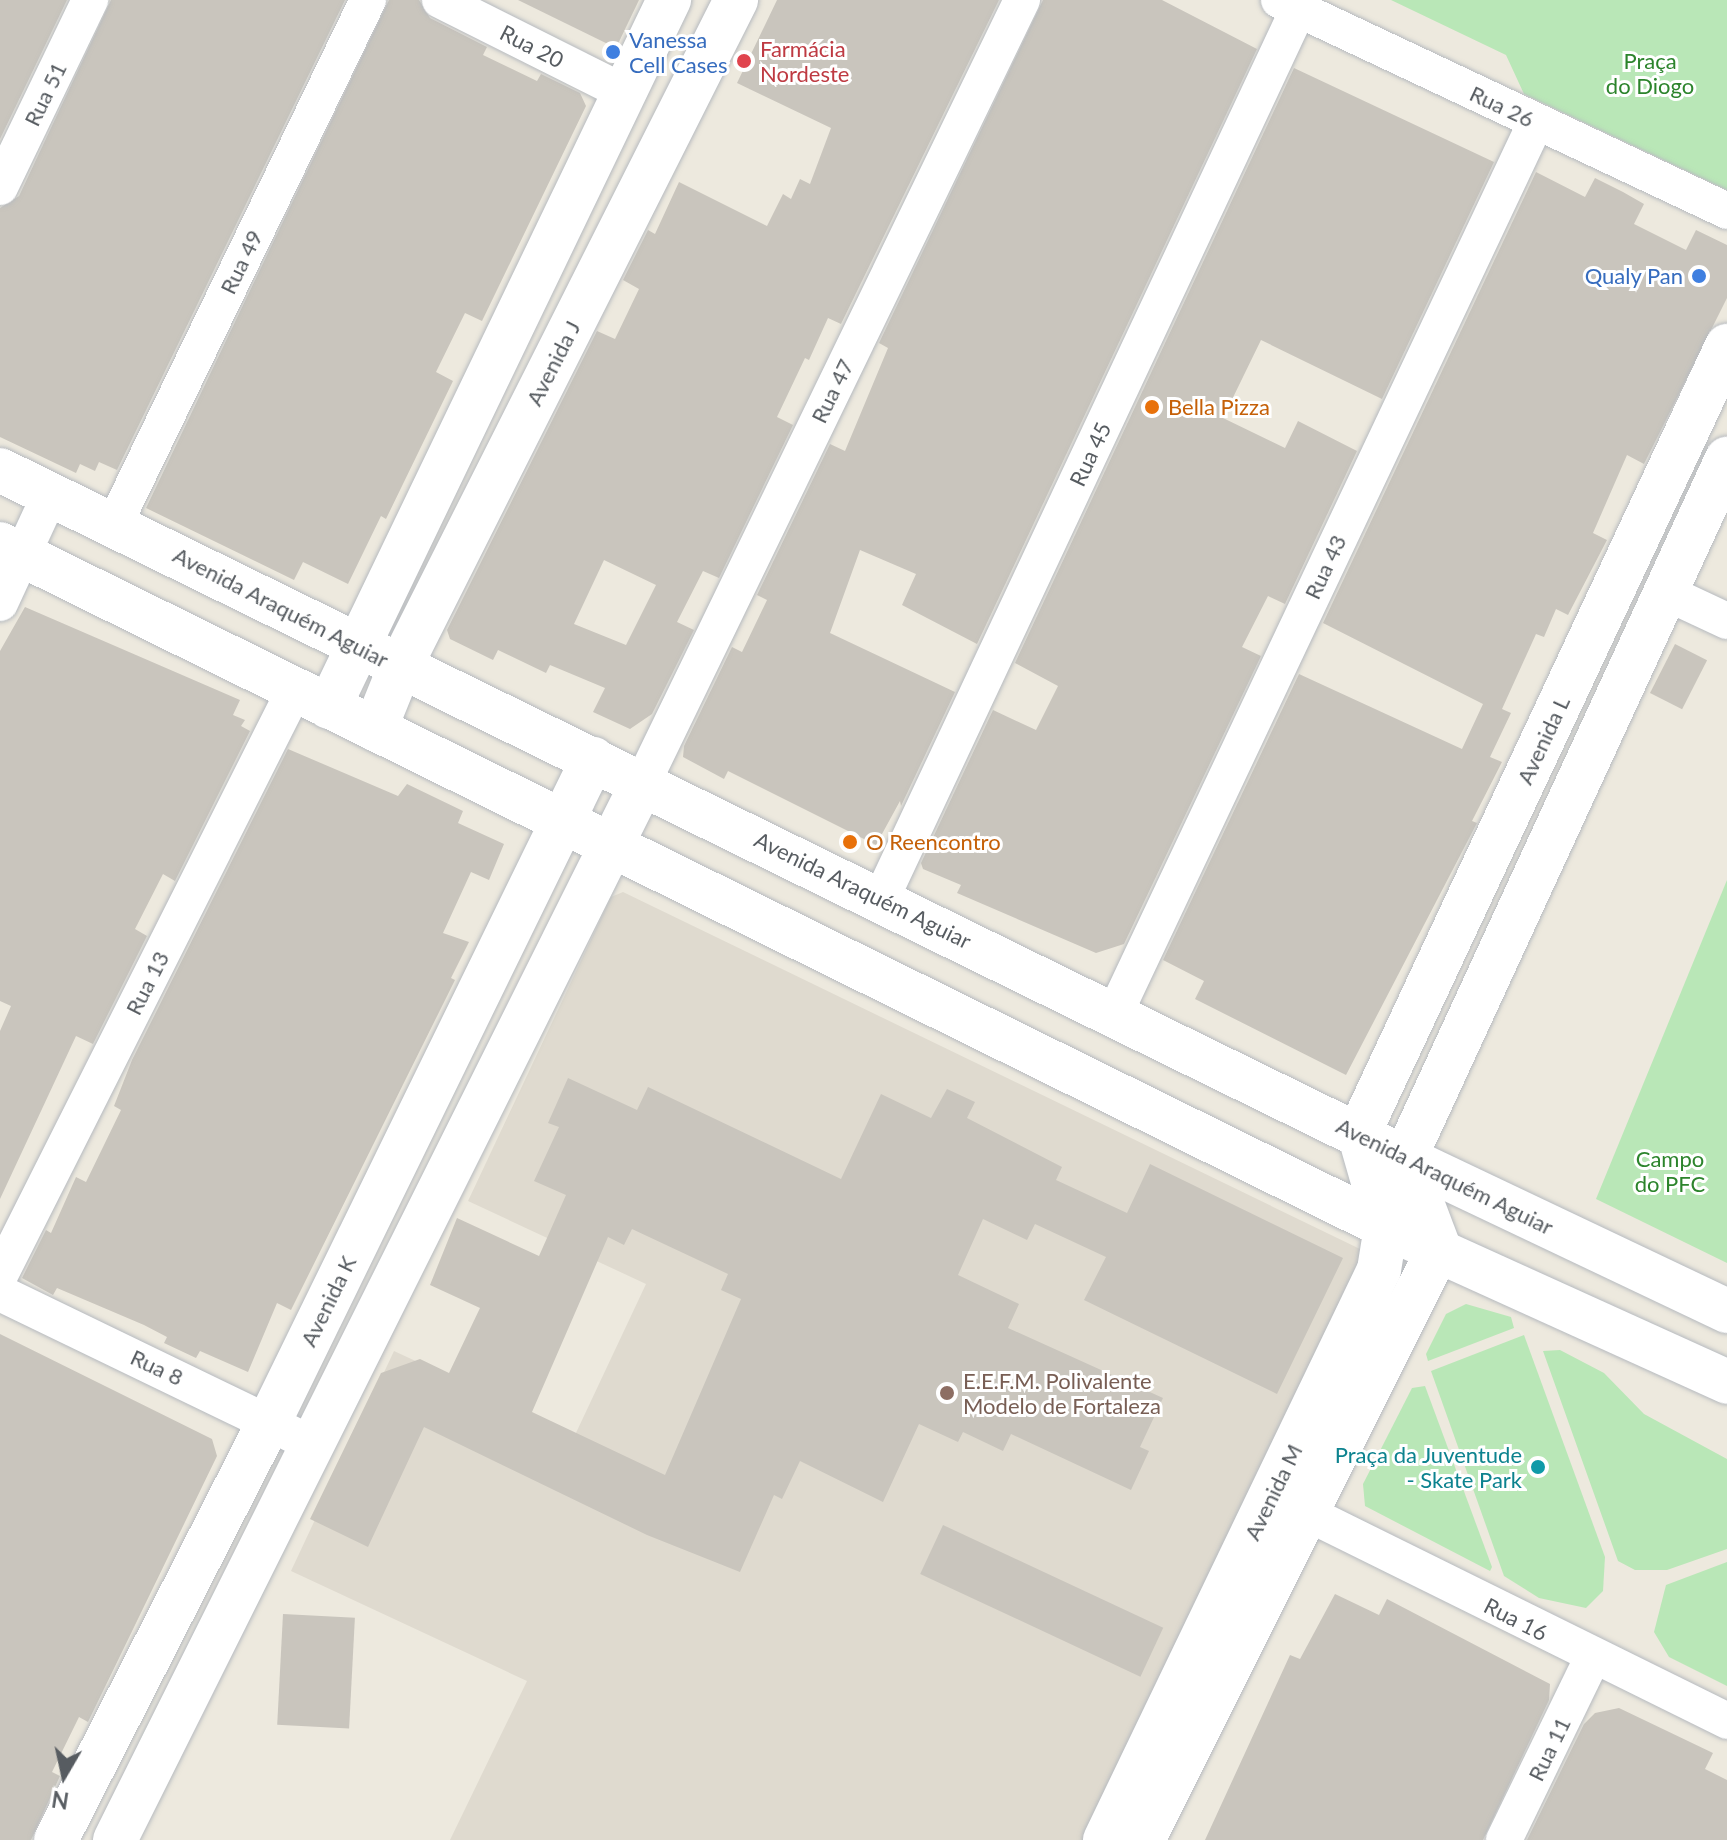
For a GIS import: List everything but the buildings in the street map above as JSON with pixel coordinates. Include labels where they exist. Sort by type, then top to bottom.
[{"type":"street","name":"Rua 51","points":[[0,187],[90,0]]},
{"type":"street","name":"Rua 49","points":[[114,525],[368,0]]},
{"type":"street","name":"Rua 20","points":[[440,0],[624,92]]},
{"type":"street","points":[[311,699],[359,643],[669,0]]},
{"type":"street","name":"Avenida J","points":[[375,729],[400,667],[736,0]]},
{"type":"street","name":"Rua 47","points":[[643,782],[1022,0]]},
{"type":"street","name":"Rua 26","points":[[1289,5],[1727,211]]},
{"type":"street","name":"Rua 45","points":[[881,899],[1289,5]]},
{"type":"street","name":"Rua 43","points":[[1115,1013],[1536,122]]},
{"type":"street","name":"Avenida L","points":[[1359,1133],[1727,346]]},
{"type":"street","points":[[1439,1248],[1405,1158],[1727,459]]},
{"type":"street","name":"Avenida Araquém Aguiar","points":[[0,470],[1115,1013],[1405,1158],[1727,1311]]},
{"type":"street","points":[[0,603],[12,550],[50,495]]},
{"type":"street","points":[[12,550],[563,825],[1386,1227],[1439,1248],[1727,1382]]},
{"type":"street","points":[[1665,592],[1727,621]]},
{"type":"street","name":"Rua 13","points":[[0,1275],[311,699]]},
{"type":"street","name":"Avenida K","points":[[56,1840],[270,1420],[593,759]]},
{"type":"street","points":[[115,1840],[643,782]]},
{"type":"street","name":"Avenida M","points":[[1127,1832],[1371,1290],[1386,1227],[1359,1133]]},
{"type":"street","name":"Avenida M","points":[[1127,1832],[1307,1513],[1439,1248]]},
{"type":"street","name":"Rua 8","points":[[0,1293],[270,1420],[313,1444]]},
{"type":"street","name":"Rua 16","points":[[1307,1513],[1727,1721]]},
{"type":"street","name":"Rua 11","points":[[1504,1840],[1593,1657]]},
{"type":"shaded area","name":"E.E.F.M. Polivalente Modelo de Fortaleza","points":[[623,892],[1360,1249],[1362,1264],[1088,1840],[450,1840],[527,1681],[291,1571],[394,1351],[575,1435],[646,1284],[468,1201],[611,897]]},
{"type":"green space","name":"Praça do Diogo","points":[[1391,0],[1727,0],[1727,190],[1524,94],[1506,55]]},
{"type":"green space","name":"Campo do PFC","points":[[1727,880],[1727,1263],[1596,1199]]},
{"type":"green space","points":[[1466,1304],[1511,1317],[1514,1328],[1428,1361],[1426,1354],[1446,1314]]},
{"type":"green space","points":[[1524,1335],[1605,1557],[1603,1591],[1586,1608],[1539,1598],[1504,1576],[1431,1371]]},
{"type":"green space","points":[[1560,1350],[1604,1373],[1644,1414],[1727,1459],[1727,1549],[1667,1570],[1635,1570],[1618,1561],[1543,1351]]},
{"type":"green space","points":[[1425,1386],[1492,1567],[1490,1571],[1365,1506],[1363,1484],[1412,1388]]},
{"type":"green space","points":[[1727,1562],[1727,1686],[1669,1657],[1654,1632],[1666,1585]]},
{"type":"place","name":"Vanessa Cell Cases","points":[[613,52]]},
{"type":"place","name":"Farmácia Nordeste","points":[[744,61]]},
{"type":"place","name":"Qualy Pan","points":[[1699,276]]},
{"type":"place","name":"Bella Pizza","points":[[1152,407]]},
{"type":"place","name":"O Reencontro","points":[[850,842]]},
{"type":"place","name":"E.E.F.M. Polivalente Modelo de Fortaleza","points":[[947,1393]]},
{"type":"place","name":"Praça da Juventude - Skate Park","points":[[1538,1467]]}]
